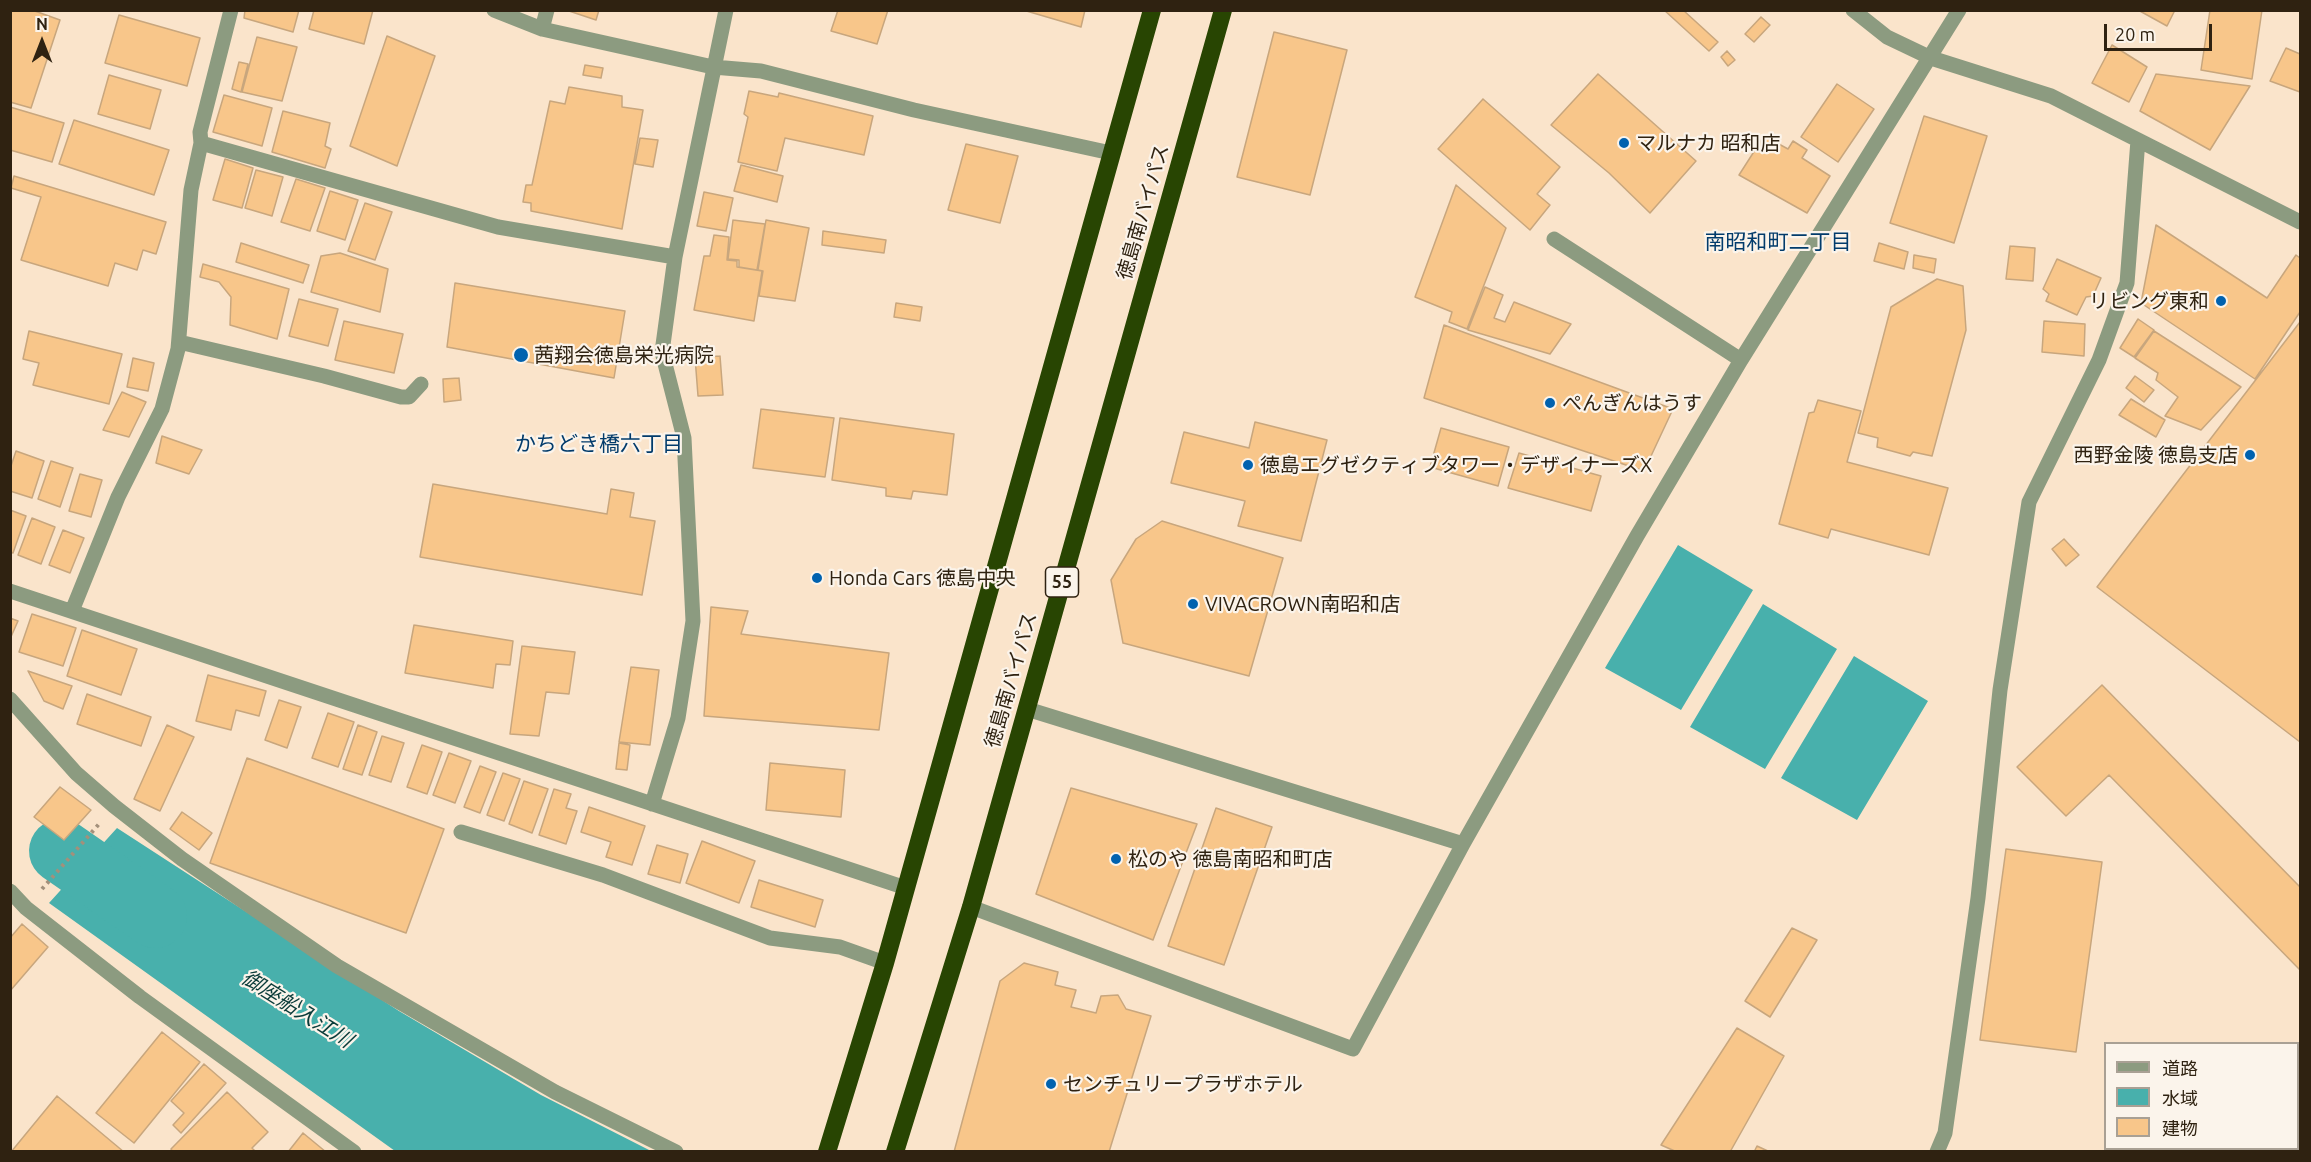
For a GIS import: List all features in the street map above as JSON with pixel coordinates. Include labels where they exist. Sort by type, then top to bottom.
[{"type":"highway","points":[[827,1152],[885,963],[1152,10]]},
{"type":"highway","name":"徳島南バイパス","points":[[895,1152],[971,907],[1223,10]]},
{"type":"street","points":[[72,611],[118,497],[162,409],[179,342],[191,190],[201,142],[200,132],[231,10]]},
{"type":"street","points":[[494,10],[542,29],[713,67],[760,71],[914,110],[1111,153]]},
{"type":"street","points":[[542,29],[547,10]]},
{"type":"street","points":[[652,804],[678,718],[693,621],[684,438],[662,352],[675,257],[726,10]]},
{"type":"street","points":[[1853,10],[1887,37],[1931,58],[2051,96],[2301,222]]},
{"type":"street","points":[[971,907],[1353,1049],[1463,843],[1637,536],[1741,360],[1959,10]]},
{"type":"street","points":[[1937,1152],[1945,1133],[1949,1110],[1978,898],[2000,690],[2029,502],[2099,360],[2127,283],[2138,140]]},
{"type":"street","points":[[201,142],[498,227],[675,257]]},
{"type":"street","points":[[1554,239],[1741,360]]},
{"type":"street","points":[[179,342],[324,376],[401,397],[409,397],[421,384]]},
{"type":"street","points":[[10,591],[906,888]]},
{"type":"street","points":[[10,699],[76,773],[114,806],[182,859],[337,966],[555,1092],[676,1152]]},
{"type":"street","points":[[1027,709],[1463,843]]},
{"type":"street","points":[[461,832],[603,875],[770,938],[840,947],[885,963]]},
{"type":"street","points":[[10,891],[26,908],[140,997],[354,1152]]},
{"type":"path","points":[[40,892],[105,817]]},
{"type":"water","points":[[1678,545],[1753,590],[1681,710],[1605,668]]},
{"type":"water","points":[[1763,604],[1837,649],[1765,769],[1690,727]]},
{"type":"water","points":[[1854,656],[1928,701],[1857,820],[1781,778]]},
{"type":"water","points":[[117,828],[399,1011],[541,1095],[651,1151],[395,1151],[49,903]]},
{"type":"building","points":[[10,10],[32,10],[60,20],[31,108],[10,102]]},
{"type":"building","points":[[245,10],[299,10],[293,32],[244,18]]},
{"type":"building","points":[[314,10],[373,10],[364,44],[309,29]]},
{"type":"building","points":[[566,10],[599,10],[596,20]]},
{"type":"building","points":[[838,10],[888,10],[877,44],[831,31]]},
{"type":"building","points":[[1023,10],[1085,10],[1081,27]]},
{"type":"building","points":[[1664,10],[1683,10],[1718,42],[1709,51]]},
{"type":"building","points":[[2138,10],[2175,10],[2167,26]]},
{"type":"building","points":[[2210,10],[2262,10],[2252,79],[2201,70]]},
{"type":"building","points":[[119,15],[200,38],[187,86],[105,63]]},
{"type":"building","points":[[1761,17],[1770,25],[1754,42],[1745,34]]},
{"type":"building","points":[[1274,32],[1347,50],[1310,195],[1237,177]]},
{"type":"building","points":[[387,36],[435,56],[397,166],[350,146]]},
{"type":"building","points":[[257,37],[297,47],[282,101],[242,92]]},
{"type":"building","points":[[2112,45],[2147,67],[2129,102],[2092,83]]},
{"type":"building","points":[[2286,48],[2300,54],[2300,92],[2270,81]]},
{"type":"building","points":[[1727,51],[1735,60],[1728,66],[1721,57]]},
{"type":"building","points":[[239,62],[248,64],[241,92],[232,89]]},
{"type":"building","points":[[585,65],[603,68],[601,78],[583,75]]},
{"type":"building","name":"マルナカ 昭和店","points":[[1598,74],[1696,161],[1650,213],[1609,173],[1551,125]]},
{"type":"building","points":[[2156,74],[2250,86],[2210,150],[2140,111]]},
{"type":"building","points":[[109,75],[161,90],[150,129],[98,114]]},
{"type":"building","points":[[1837,84],[1874,109],[1838,162],[1801,137]]},
{"type":"building","points":[[569,87],[622,96],[622,107],[643,110],[622,229],[531,211],[531,203],[523,202],[526,185],[532,185],[550,101],[565,104]]},
{"type":"building","points":[[749,91],[778,97],[779,93],[873,116],[864,155],[785,138],[777,171],[738,162],[748,117],[744,114]]},
{"type":"building","points":[[224,95],[272,108],[262,146],[213,132]]},
{"type":"building","points":[[1483,99],[1560,167],[1537,194],[1550,205],[1530,230],[1438,149]]},
{"type":"building","points":[[10,107],[64,123],[52,162],[10,150]]},
{"type":"building","points":[[283,111],[330,123],[325,146],[331,149],[325,168],[272,152]]},
{"type":"building","points":[[1924,116],[1987,136],[1954,243],[1890,223]]},
{"type":"building","points":[[74,120],[169,150],[154,195],[59,164]]},
{"type":"building","points":[[1764,136],[1788,149],[1793,141],[1807,150],[1802,158],[1830,176],[1807,213],[1739,175]]},
{"type":"building","points":[[640,138],[658,140],[653,167],[635,164]]},
{"type":"building","points":[[966,144],[1018,156],[1000,223],[948,210]]},
{"type":"building","points":[[225,159],[253,168],[242,208],[213,200]]},
{"type":"building","points":[[741,165],[783,176],[777,202],[734,191]]},
{"type":"building","points":[[256,170],[283,177],[272,216],[245,208]]},
{"type":"building","points":[[14,176],[166,222],[156,254],[143,250],[137,270],[115,263],[108,286],[21,260],[41,197],[11,188]]},
{"type":"building","points":[[296,179],[325,188],[310,231],[281,222]]},
{"type":"building","points":[[1456,185],[1506,228],[1467,329],[1449,322],[1452,312],[1415,297]]},
{"type":"building","points":[[330,191],[358,200],[345,240],[317,231]]},
{"type":"building","points":[[704,192],[733,198],[726,231],[697,226]]},
{"type":"building","points":[[365,203],[392,212],[375,260],[348,251]]},
{"type":"building","points":[[733,220],[765,224],[757,270],[739,267],[739,260],[728,259]]},
{"type":"building","points":[[766,220],[809,228],[795,301],[759,296],[763,271],[758,270]]},
{"type":"building","name":"リビング東和","points":[[2156,225],[2267,298],[2296,255],[2300,258],[2300,312],[2255,379],[2141,303]]},
{"type":"building","points":[[823,231],[886,240],[884,253],[822,245]]},
{"type":"building","points":[[714,235],[729,237],[727,260],[737,261],[737,267],[762,271],[754,321],[694,310],[704,256],[710,256]]},
{"type":"building","points":[[241,243],[309,265],[303,283],[236,262]]},
{"type":"building","points":[[1879,243],[1908,252],[1904,269],[1874,261]]},
{"type":"building","points":[[2010,246],[2035,248],[2033,281],[2006,279]]},
{"type":"building","points":[[340,253],[388,269],[380,312],[311,292],[321,256]]},
{"type":"building","points":[[1914,255],[1936,259],[1934,273],[1913,268]]},
{"type":"building","points":[[2057,259],[2101,278],[2093,296],[2086,297],[2077,315],[2046,301],[2049,294],[2043,289]]},
{"type":"building","points":[[203,264],[289,289],[277,339],[230,325],[231,297],[219,282],[200,277]]},
{"type":"building","points":[[1937,279],[1963,286],[1966,330],[1932,456],[1913,452],[1910,456],[1877,447],[1878,438],[1858,433],[1891,307]]},
{"type":"building","points":[[455,283],[625,311],[614,378],[447,347]]},
{"type":"building","points":[[1485,287],[1503,295],[1494,318],[1505,322],[1514,302],[1571,324],[1550,354],[1468,330]]},
{"type":"building","points":[[299,299],[338,309],[328,346],[289,336]]},
{"type":"building","points":[[896,303],[922,307],[920,321],[894,317]]},
{"type":"building","points":[[2138,319],[2154,330],[2134,357],[2120,348]]},
{"type":"building","points":[[344,321],[403,334],[394,373],[335,360]]},
{"type":"building","points":[[2044,321],[2085,324],[2084,356],[2042,352]]},
{"type":"building","name":"西野金陵 徳島支店","points":[[2300,322],[2300,742],[2097,587]]},
{"type":"building","name":"ぺんぎんはうす","points":[[1444,325],[1673,409],[1644,471],[1424,398]]},
{"type":"building","points":[[29,331],[122,354],[109,404],[33,385],[39,363],[23,359]]},
{"type":"building","points":[[2154,331],[2241,387],[2201,430],[2165,416],[2178,397],[2156,380],[2158,373],[2135,358]]},
{"type":"building","points":[[720,356],[723,395],[698,396],[695,357]]},
{"type":"building","points":[[133,358],[154,363],[148,391],[127,387]]},
{"type":"building","points":[[2135,376],[2154,390],[2144,402],[2126,388]]},
{"type":"building","points":[[459,378],[461,400],[444,402],[443,379]]},
{"type":"building","points":[[122,392],[146,402],[129,437],[103,430]]},
{"type":"building","points":[[2131,399],[2165,420],[2156,437],[2119,415]]},
{"type":"building","points":[[1818,400],[1861,411],[1847,462],[1948,488],[1929,555],[1831,529],[1828,538],[1779,524],[1809,413],[1814,412]]},
{"type":"building","points":[[761,409],[834,418],[825,477],[753,468]]},
{"type":"building","points":[[840,418],[954,434],[947,495],[913,491],[911,499],[886,496],[886,488],[832,480]]},
{"type":"building","name":"徳島エグゼクティブタワー・デザイナーズX","points":[[1255,422],[1327,440],[1301,541],[1238,526],[1245,501],[1171,483],[1184,432],[1249,448]]},
{"type":"building","points":[[1441,428],[1509,447],[1498,486],[1430,467]]},
{"type":"building","points":[[162,436],[202,450],[189,474],[156,463]]},
{"type":"building","points":[[16,451],[44,461],[32,498],[10,491],[10,469]]},
{"type":"building","points":[[1519,453],[1601,476],[1591,511],[1508,488]]},
{"type":"building","points":[[51,461],[73,468],[60,507],[38,499]]},
{"type":"building","points":[[80,474],[102,480],[91,517],[69,511]]},
{"type":"building","points":[[433,484],[607,514],[611,489],[634,493],[630,517],[655,521],[642,595],[420,557]]},
{"type":"building","points":[[10,510],[26,516],[13,553],[10,552]]},
{"type":"building","points":[[32,518],[55,527],[41,564],[18,555]]},
{"type":"building","name":"VIVACROWN南昭和店","points":[[1162,521],[1283,558],[1249,676],[1123,643],[1111,580],[1136,539]]},
{"type":"building","points":[[63,530],[84,538],[70,573],[49,565]]},
{"type":"building","points":[[2064,539],[2079,555],[2066,566],[2052,549]]},
{"type":"building","points":[[711,607],[748,611],[741,634],[889,653],[879,730],[704,716]]},
{"type":"building","points":[[32,614],[76,628],[63,666],[19,652]]},
{"type":"building","points":[[10,618],[18,621],[10,639]]},
{"type":"building","points":[[414,625],[513,641],[510,665],[496,664],[493,688],[405,673]]},
{"type":"building","points":[[82,630],[137,649],[121,695],[67,676]]},
{"type":"building","points":[[522,646],[575,652],[569,694],[546,692],[539,736],[510,734]]},
{"type":"building","points":[[631,667],[659,670],[650,745],[619,742]]},
{"type":"building","points":[[28,671],[72,686],[63,709],[44,701]]},
{"type":"building","points":[[208,675],[266,691],[259,716],[236,710],[231,730],[196,721]]},
{"type":"building","points":[[2102,685],[2300,887],[2300,970],[2109,775],[2066,816],[2017,767]]},
{"type":"building","points":[[87,694],[151,717],[141,746],[77,724]]},
{"type":"building","points":[[279,700],[301,707],[287,748],[265,740]]},
{"type":"building","points":[[328,713],[354,722],[338,767],[312,758]]},
{"type":"building","points":[[167,725],[194,737],[160,811],[134,799]]},
{"type":"building","points":[[358,725],[377,732],[362,775],[343,769]]},
{"type":"building","points":[[382,736],[404,743],[391,782],[369,775]]},
{"type":"building","points":[[619,743],[630,745],[627,770],[616,769]]},
{"type":"building","points":[[422,745],[442,752],[427,794],[407,787]]},
{"type":"building","points":[[449,753],[471,761],[455,803],[433,795]]},
{"type":"building","points":[[247,758],[444,829],[406,933],[210,863]]},
{"type":"building","points":[[770,763],[845,770],[841,817],[766,810]]},
{"type":"building","points":[[480,766],[496,772],[480,813],[464,807]]},
{"type":"building","points":[[503,773],[520,779],[504,821],[487,815]]},
{"type":"building","points":[[524,781],[548,789],[532,833],[509,824]]},
{"type":"building","points":[[60,787],[91,810],[64,840],[34,817]]},
{"type":"building","name":"松のや 徳島南昭和町店","points":[[1071,788],[1197,824],[1153,940],[1036,894]]},
{"type":"building","points":[[554,789],[571,794],[566,808],[577,811],[566,844],[539,835]]},
{"type":"building","points":[[589,807],[645,826],[632,865],[606,857],[611,842],[581,832]]},
{"type":"building","points":[[1216,808],[1272,827],[1224,965],[1168,946]]},
{"type":"building","points":[[182,812],[212,833],[199,850],[170,829]]},
{"type":"building","points":[[702,841],[755,861],[739,903],[686,883]]},
{"type":"building","points":[[657,845],[688,854],[680,883],[648,874]]},
{"type":"building","points":[[2006,849],[2102,862],[2076,1052],[1980,1040]]},
{"type":"building","points":[[759,880],[823,900],[815,927],[751,907]]},
{"type":"building","points":[[22,924],[48,947],[10,991],[10,938]]},
{"type":"building","points":[[1792,928],[1817,940],[1770,1017],[1745,1001]]},
{"type":"building","name":"センチュリープラザホテル","points":[[1024,963],[1058,972],[1055,985],[1076,990],[1071,1007],[1096,1013],[1101,996],[1118,995],[1126,1009],[1151,1016],[1109,1152],[954,1152],[1000,981]]},
{"type":"building","points":[[1737,1028],[1784,1056],[1730,1152],[1677,1152],[1661,1145]]},
{"type":"building","points":[[162,1032],[200,1062],[134,1143],[96,1113]]},
{"type":"building","points":[[204,1064],[226,1083],[181,1133],[173,1125],[184,1113],[171,1101]]},
{"type":"building","points":[[227,1092],[268,1132],[252,1148],[256,1152],[173,1152],[171,1149]]},
{"type":"building","points":[[57,1096],[124,1152],[11,1152]]},
{"type":"building","points":[[303,1133],[326,1152],[288,1152]]},
{"type":"building","points":[[1757,1146],[1770,1152],[1754,1152]]},
{"type":"waterway","name":"御座船入江川","points":[[61,851],[155,916]]},
{"type":"place","name":"マルナカ 昭和店","points":[[1624,143]]},
{"type":"place","name":"リビング東和","points":[[2221,301]]},
{"type":"place","name":"茜翔会徳島栄光病院","points":[[521,355]]},
{"type":"place","name":"ぺんぎんはうす","points":[[1550,403]]},
{"type":"place","name":"西野金陵 徳島支店","points":[[2250,455]]},
{"type":"place","name":"徳島エグゼクティブタワー・デザイナーズX","points":[[1248,465]]},
{"type":"place","name":"Honda Cars 徳島中央","points":[[817,578]]},
{"type":"place","name":"VIVACROWN南昭和店","points":[[1193,604]]},
{"type":"place","name":"松のや 徳島南昭和町店","points":[[1116,859]]},
{"type":"place","name":"センチュリープラザホテル","points":[[1051,1084]]},
{"type":"district","name":"南昭和町二丁目","points":[[1778,242]]},
{"type":"district","name":"かちどき橋六丁目","points":[[599,444]]}]
